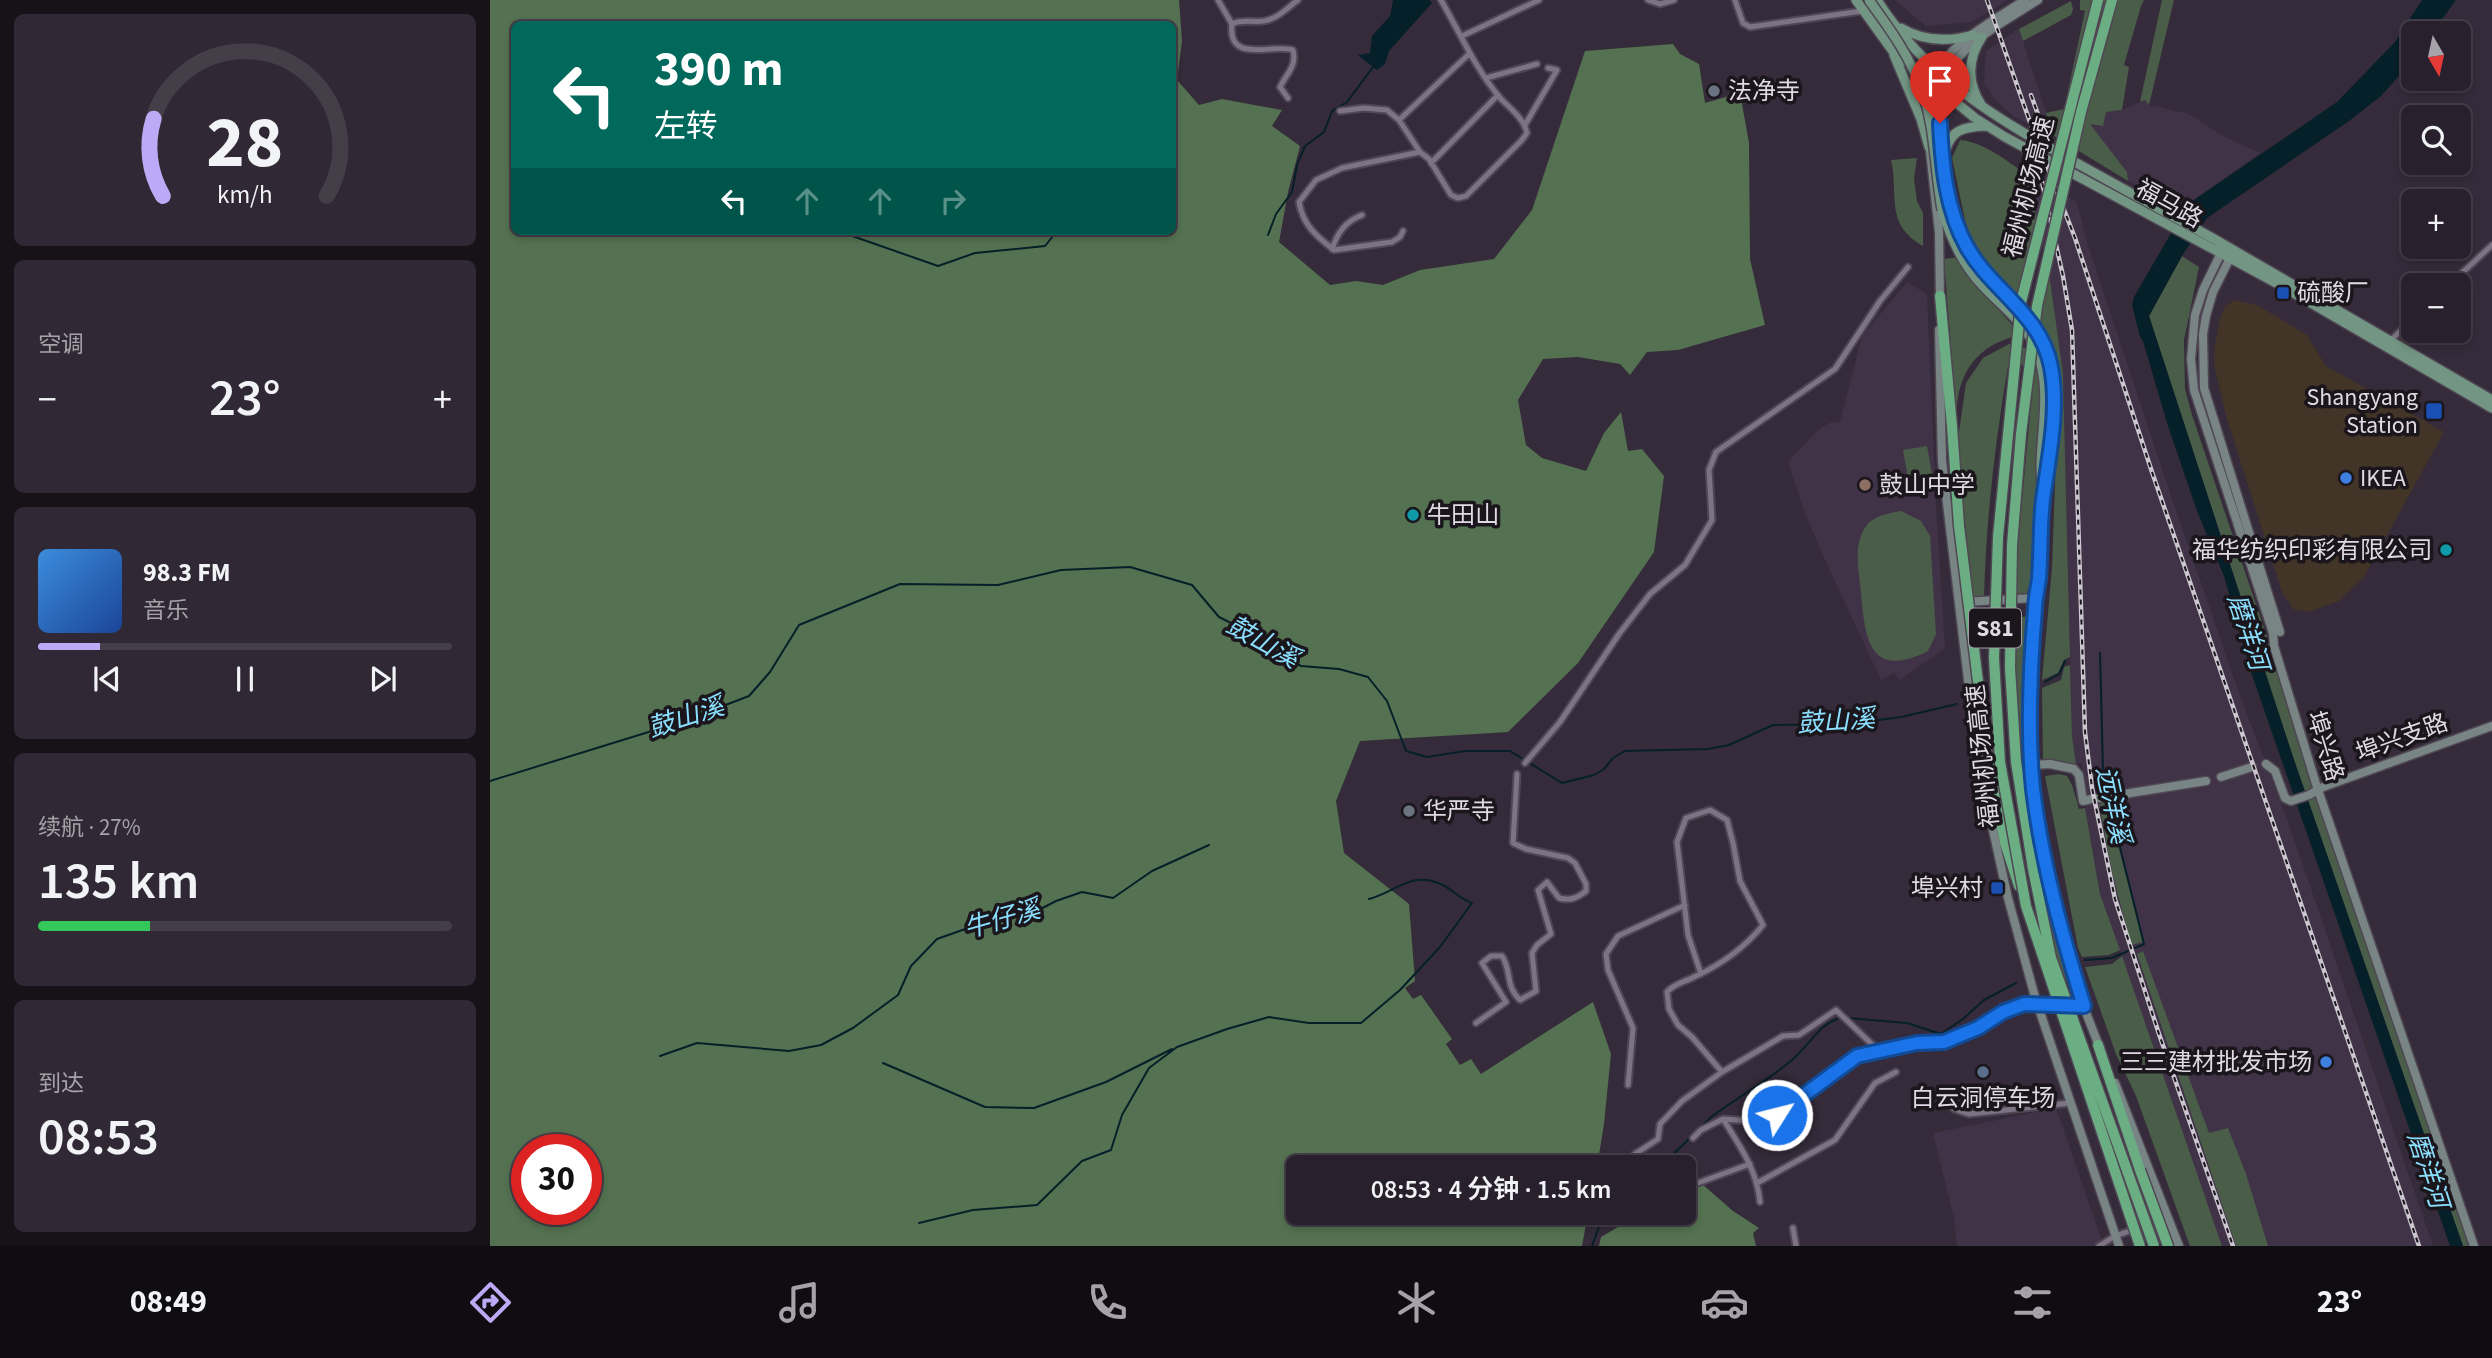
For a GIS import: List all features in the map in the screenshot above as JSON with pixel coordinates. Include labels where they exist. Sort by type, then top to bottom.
[{"type":"highway","name":"福州机场高速","points":[[2098,0],[2021,302],[1998,537],[1994,658],[2000,762],[2026,906],[2140,1246]]},
{"type":"highway","name":"福州机场高速","points":[[2112,0],[2081,112],[2037,306],[2021,434],[2012,545],[2012,719],[2033,869],[2051,958],[2154,1246]]},
{"type":"highway","points":[[2102,41],[2118,0]]},
{"type":"highway","points":[[1940,296],[1959,526],[1986,747],[2005,843],[2026,906]]},
{"type":"highway","points":[[2098,1045],[2168,1246]]},
{"type":"main road","name":"福马路","points":[[1856,0],[1892,50],[1987,126],[2175,223]]},
{"type":"main road","points":[[1869,0],[1903,50],[1923,93],[1942,210],[1949,231],[1969,269],[2020,323],[2037,351],[2042,367],[2045,402],[2041,466],[2043,502],[2029,699],[2031,765],[2045,863],[2056,912],[2084,1006],[2179,1246]]},
{"type":"main road","name":"福马路","points":[[1877,0],[1887,16],[1941,74],[1985,110],[2201,238],[2492,400]]},
{"type":"main road","points":[[2025,0],[1946,60],[1928,106],[1929,147],[1939,232],[1942,461],[1972,713],[2008,898],[2038,1004],[2119,1246]]},
{"type":"main road","points":[[1887,16],[1907,32],[1934,40],[1960,39],[1978,36],[2038,0]]},
{"type":"main road","points":[[1978,36],[1970,74],[1974,94],[1985,110]]},
{"type":"main road","points":[[1892,50],[1921,119],[1929,147]]},
{"type":"main road","points":[[1936,87],[1942,160],[1951,207],[1967,247],[1990,278],[2026,316],[2045,348],[2051,366],[2053,403],[2049,465],[2043,502]]},
{"type":"main road","points":[[1942,160],[1948,141],[1954,134],[1963,128],[1987,126]]},
{"type":"main road","name":"福马路","points":[[2201,238],[2221,253],[2492,408]]},
{"type":"main road","name":"埠兴路","points":[[2221,253],[2203,290],[2195,315],[2191,359],[2194,390],[2277,633]]},
{"type":"main road","name":"埠兴路","points":[[2230,258],[2213,292],[2204,325],[2204,388],[2277,633],[2274,646],[2318,790],[2474,1246]]},
{"type":"main road","points":[[1958,602],[2036,598]]},
{"type":"main road","name":"埠兴支路","points":[[2266,764],[2275,771],[2285,798],[2294,800],[2492,726]]},
{"type":"main road","points":[[2031,765],[2050,764],[2074,769],[2091,799],[2206,781]]},
{"type":"main road","points":[[2221,777],[2252,767]]},
{"type":"street","points":[[1218,0],[1232,24],[1234,38],[1240,46],[1248,50],[1264,51],[1284,47],[1293,50],[1295,57],[1292,68],[1280,87],[1288,98]]},
{"type":"street","points":[[1232,24],[1237,21],[1268,20],[1298,0]]},
{"type":"street","points":[[1340,111],[1364,108],[1388,110],[1399,120],[1420,152],[1431,163],[1451,195],[1458,198],[1466,196],[1521,141],[1527,134],[1525,125],[1486,78],[1441,0]]},
{"type":"street","points":[[1462,36],[1539,0]]},
{"type":"street","points":[[1648,0],[1660,4],[1674,0]]},
{"type":"street","points":[[1735,0],[1743,23],[1750,27],[1862,11]]},
{"type":"street","points":[[1399,120],[1470,53]]},
{"type":"street","points":[[1486,78],[1537,64]]},
{"type":"street","points":[[1525,125],[1557,71],[1548,68]]},
{"type":"street","points":[[1431,163],[1498,95]]},
{"type":"street","points":[[1403,231],[1400,237],[1392,242],[1332,248],[1308,228],[1299,202],[1316,180],[1342,168],[1420,152]]},
{"type":"street","points":[[1332,248],[1344,226],[1362,215]]},
{"type":"street","points":[[2462,273],[2492,245]]},
{"type":"street","points":[[1525,763],[1560,722],[1619,634],[1650,594],[1685,565],[1712,520],[1709,470],[1716,452],[1835,369],[1880,301],[1909,267]]},
{"type":"street","points":[[2390,341],[2401,330]]},
{"type":"street","points":[[1476,1023],[1506,1002],[1482,963],[1491,956],[1502,956],[1506,961],[1512,992],[1520,1000],[1536,991],[1532,953],[1538,944],[1551,934],[1538,890],[1547,882],[1559,898],[1567,900],[1577,898],[1586,891],[1586,884],[1575,863],[1568,858],[1556,857],[1513,843],[1517,774]]},
{"type":"street","points":[[1701,974],[1688,935],[1677,842],[1686,818],[1710,810],[1727,820],[1740,881],[1763,925],[1748,943],[1701,974],[1672,986],[1667,992],[1669,1009],[1678,1025],[1722,1072]]},
{"type":"street","points":[[1628,1085],[1633,1028],[1608,970],[1606,954],[1618,936],[1685,905]]},
{"type":"street","points":[[1693,1138],[1701,1130],[1723,1119],[1765,1122],[1857,1056],[1917,1043],[1944,1042],[2024,1004],[2084,1006]]},
{"type":"street","points":[[1635,1155],[1658,1139],[1660,1124],[1682,1101],[1722,1072],[1783,1036],[1799,1035],[1836,1010],[1879,1051]]},
{"type":"street","points":[[1757,1183],[1835,1140],[1875,1083],[1896,1072]]},
{"type":"street","points":[[1954,1109],[1969,1114],[2070,1103]]},
{"type":"street","points":[[1723,1119],[1750,1164],[1760,1202]]},
{"type":"street","points":[[1696,1184],[1750,1164]]},
{"type":"street","points":[[2099,1246],[2115,1236],[2168,1218]]},
{"type":"street","points":[[1793,1228],[1796,1246]]},
{"type":"shaded area","points":[[1895,0],[2007,0],[1972,22],[1926,26]]},
{"type":"shaded area","points":[[2019,29],[2054,136],[2014,117],[1995,100],[1984,83],[1986,51]]},
{"type":"shaded area","points":[[2145,100],[2149,105],[2189,114],[2223,136],[2260,153],[2188,204],[2185,209],[2128,181],[2127,172],[2089,123],[2106,112],[2122,110]]},
{"type":"shaded area","points":[[2025,173],[2077,202],[2086,239],[2171,496],[2239,693],[2292,833],[2433,1246],[2222,1246],[2100,894],[2085,808],[2087,803],[2082,763],[2076,764],[2072,736],[2063,374],[2049,272]]},
{"type":"shaded area","name":"鼓山中学","points":[[1907,282],[1927,294],[1945,648],[1900,680],[1894,673],[1881,680],[1820,549],[1788,462],[1816,432],[1829,423],[1840,422],[1862,336]]},
{"type":"shaded area","points":[[2234,300],[2257,305],[2307,335],[2326,366],[2444,432],[2364,577],[2339,601],[2308,612],[2293,609],[2282,592],[2226,416],[2215,369],[2214,351],[2220,317],[2225,307]]},
{"type":"shaded area","points":[[2056,1108],[2102,1241],[2093,1246],[1957,1246],[1954,1218],[1933,1133]]},
{"type":"green space","points":[[490,0],[1179,0],[1182,41],[1177,80],[1199,105],[1222,99],[1282,110],[1272,126],[1300,146],[1279,242],[1330,285],[1356,281],[1383,285],[1420,270],[1494,259],[1532,210],[1585,51],[1673,44],[1680,54],[1699,64],[1705,103],[1740,93],[1749,143],[1750,259],[1765,325],[1678,350],[1647,352],[1630,375],[1620,364],[1578,357],[1543,359],[1518,400],[1526,445],[1542,458],[1586,471],[1604,433],[1621,412],[1628,451],[1642,449],[1664,476],[1654,552],[1578,663],[1508,732],[1360,741],[1336,801],[1344,853],[1409,904],[1415,981],[1405,988],[1413,999],[1421,995],[1452,1039],[1446,1044],[1460,1065],[1471,1059],[1481,1074],[1593,1002],[1611,1054],[1599,1155],[1286,1155],[1286,1225],[1586,1225],[1582,1246],[490,1246]]},
{"type":"green space","points":[[2080,0],[2144,0],[2124,65],[2129,67],[2122,110],[2106,112],[2103,126],[2090,124],[2127,172],[2128,181],[2054,136],[2046,113],[2064,109],[2085,11],[2080,10]]},
{"type":"green space","points":[[2162,0],[2174,0],[2149,105],[2145,100],[2140,102]]},
{"type":"green space","points":[[2071,1],[2071,15],[2023,41],[2019,29]]},
{"type":"green space","points":[[1960,140],[1986,148],[2025,173],[2038,224],[2016,300],[1980,259],[1973,244],[1952,158]]},
{"type":"green space","points":[[1917,158],[1914,179],[1917,201],[1923,213],[1923,246],[1911,237],[1898,218],[1891,160]]},
{"type":"green space","points":[[2182,256],[2199,267],[2184,340],[2185,389],[2192,415],[2473,1246],[2463,1246],[2293,757],[2149,316]]},
{"type":"green space","points":[[1959,257],[1973,281],[2021,335],[1991,346],[1970,366],[1959,392],[1957,424],[1944,259]]},
{"type":"green space","points":[[2049,272],[2063,374],[2070,657],[2064,660],[2058,673],[2042,680],[2052,568],[2058,400],[2037,329]]},
{"type":"green space","points":[[2009,344],[2025,348],[2036,363],[2042,393],[2032,578],[2027,593],[2013,595],[2034,373],[2020,364],[2008,366],[2003,395],[1989,510],[1984,598],[1972,599],[1957,435],[1966,383],[1983,358]]},
{"type":"green space","points":[[1927,446],[1932,474],[1908,478],[1903,450]]},
{"type":"green space","points":[[1901,511],[1921,521],[1930,536],[1936,634],[1928,651],[1909,659],[1894,661],[1882,658],[1869,640],[1863,610],[1858,549],[1862,532],[1870,522],[1883,515]]},
{"type":"green space","points":[[2030,616],[2025,693],[2025,770],[2031,824],[2068,985],[2058,963],[2044,909],[2019,767],[2013,698],[2013,618]]},
{"type":"green space","points":[[2070,665],[2072,736],[2076,764],[2043,762],[2042,688],[2061,680],[2064,667]]},
{"type":"green space","points":[[2045,776],[2067,776],[2079,809],[2085,808],[2100,894],[2120,950],[2109,955],[2082,957],[2078,948]]},
{"type":"green space","points":[[2107,802],[2143,942],[2131,945],[2112,872],[2099,804]]},
{"type":"green space","points":[[2143,951],[2209,1133],[2228,1128],[2246,1174],[2268,1246],[2236,1246],[2137,954]]},
{"type":"green space","points":[[2122,956],[2222,1246],[2190,1246],[2136,1096],[2116,1054],[2085,967],[2112,964]]},
{"type":"green space","points":[[1702,1184],[1733,1211],[1759,1228],[1753,1233],[1756,1246],[1599,1246],[1601,1237],[1621,1225],[1696,1225],[1696,1187]]},
{"type":"water","points":[[1393,0],[1430,0],[1432,3],[1389,51],[1385,64],[1377,70],[1358,55],[1370,53],[1372,36],[1390,16]]},
{"type":"water","points":[[2422,0],[2456,0],[2441,21],[2408,21]]},
{"type":"water","name":"磨洋河","points":[[2401,33],[2401,74],[2381,96],[2207,218],[2182,256],[2149,316],[2293,757],[2463,1246],[2450,1246],[2251,672],[2224,576],[2197,511],[2167,423],[2132,305],[2134,297],[2188,204],[2337,102]]},
{"type":"waterway","points":[[1268,235],[1276,214],[1292,192],[1297,165],[1305,146],[1324,132],[1332,111],[1347,102],[1373,67]]},
{"type":"waterway","points":[[849,235],[938,266],[975,253],[1045,246],[1054,235]]},
{"type":"waterway","name":"鼓山溪","points":[[490,781],[681,722],[749,696],[770,672],[799,625],[900,584],[998,585],[1061,570],[1130,567],[1192,585],[1219,617],[1251,633],[1275,652],[1301,666],[1339,669],[1368,677],[1387,701],[1406,751],[1427,757],[1465,751],[1510,751],[1562,783],[1594,775],[1625,751],[1708,749],[1729,745],[1773,725],[1849,724],[1901,717],[1957,704]]},
{"type":"waterway","name":"远洋溪","points":[[2100,653],[2103,772],[2107,793]]},
{"type":"waterway","points":[[2045,682],[2059,674],[2065,661]]},
{"type":"waterway","name":"远洋溪","points":[[2108,799],[2144,944],[2135,948]]},
{"type":"waterway","name":"牛仔溪","points":[[660,1056],[697,1043],[789,1051],[821,1045],[853,1028],[898,995],[911,966],[937,939],[1005,915],[1031,914],[1082,892],[1113,898],[1152,871],[1209,845]]},
{"type":"waterway","points":[[919,1223],[973,1210],[1037,1205],[1082,1161],[1111,1150],[1122,1115],[1149,1068],[1177,1047],[1269,1017],[1309,1023],[1361,1023],[1400,990],[1440,947],[1472,903],[1443,885],[1422,880],[1405,883],[1369,899]]},
{"type":"waterway","name":"远洋溪","points":[[2085,960],[2112,958],[2128,951]]},
{"type":"waterway","name":"远洋溪","points":[[1848,1018],[1907,1023],[1941,1034],[1984,1000],[2016,983]]},
{"type":"waterway","name":"远洋溪","points":[[1701,1127],[1711,1117],[1792,1060],[1828,1024],[1842,1018]]},
{"type":"waterway","points":[[883,1063],[985,1107],[1034,1108],[1106,1082],[1172,1049]]},
{"type":"waterway","name":"远洋溪","points":[[1672,1155],[1692,1136]]},
{"type":"waterway","name":"远洋溪","points":[[1592,1246],[1600,1225]]},
{"type":"railway","points":[[1987,0],[2075,238],[2152,472],[2419,1246]]},
{"type":"railway","points":[[2031,95],[2049,145]]},
{"type":"railway","points":[[2040,173],[2072,330],[2085,732],[2092,788],[2115,899],[2233,1246]]},
{"type":"place","name":"法净寺","points":[[1714,91]]},
{"type":"place","name":"硫酸厂","points":[[2283,293]]},
{"type":"place","name":"Shangyang Station","points":[[2434,411]]},
{"type":"place","name":"IKEA","points":[[2346,478]]},
{"type":"place","name":"鼓山中学","points":[[1865,485]]},
{"type":"place","name":"牛田山","points":[[1413,515]]},
{"type":"place","name":"福华纺织印彩有限公司","points":[[2446,550]]},
{"type":"place","name":"华严寺","points":[[1409,811]]},
{"type":"place","name":"埠兴村","points":[[1997,888]]},
{"type":"place","name":"三三建材批发市场","points":[[2326,1062]]},
{"type":"place","name":"白云洞停车场","points":[[1983,1072]]},
{"type":"route","points":[[1777,1115],[1857,1056],[1917,1043],[1944,1042],[2024,1004],[2084,1006],[2056,912],[2045,863],[2036,814],[2030,732],[2029,699],[2034,613],[2053,403],[2051,366],[2037,331],[2014,300],[1990,278],[1967,247],[1951,207],[1942,160],[1940,123]]}]
